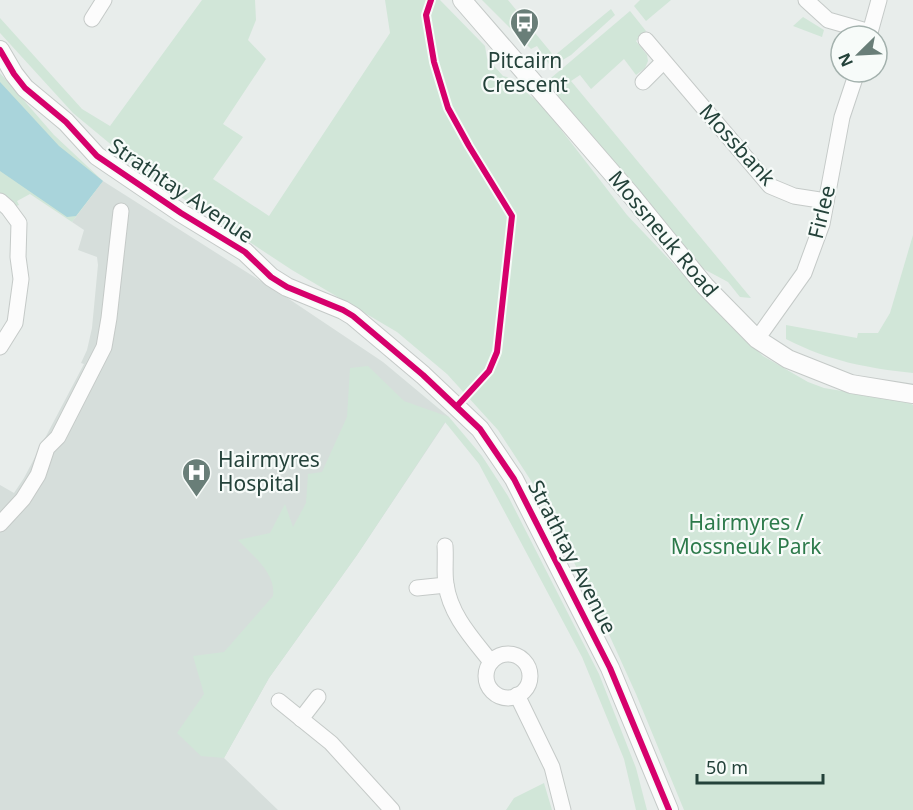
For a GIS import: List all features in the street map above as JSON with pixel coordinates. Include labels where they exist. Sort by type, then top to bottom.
[{"type":"street","points":[[92,18],[104,0]]},
{"type":"street","name":"Mossneuk Road","points":[[462,0],[631,195],[705,286],[757,339],[788,359],[851,384],[913,394]]},
{"type":"street","points":[[806,0],[828,20],[840,24]]},
{"type":"street","points":[[873,24],[879,0]]},
{"type":"street","name":"Mossbank","points":[[646,40],[770,186],[794,196],[826,201]]},
{"type":"street","name":"Strathtay Avenue","points":[[0,50],[25,88],[66,122],[97,156],[244,252],[279,282],[353,316],[423,375],[480,429],[514,479],[580,607],[610,668],[669,810]]},
{"type":"street","points":[[643,82],[663,62]]},
{"type":"street","name":"Firlee","points":[[757,339],[804,273],[822,224],[842,117],[853,84]]},
{"type":"street","points":[[0,201],[19,223],[18,256],[21,279],[15,323],[0,347]]},
{"type":"street","points":[[0,524],[23,499],[38,475],[47,448],[58,437],[104,347],[121,211]]},
{"type":"street","points":[[445,546],[446,585],[452,605],[463,626],[491,662]]},
{"type":"street","points":[[417,588],[446,585]]},
{"type":"street","points":[[510,654],[522,660],[527,665],[529,679],[527,685],[517,695],[503,697],[491,689],[486,675],[491,662],[510,654]]},
{"type":"street","points":[[517,695],[552,767],[564,810]]},
{"type":"street","points":[[301,719],[318,697]]},
{"type":"street","points":[[279,701],[331,743],[392,810]]},
{"type":"shaded area","name":"Hairmyres Hospital","points":[[103,181],[289,299],[383,362],[449,417],[357,555],[269,678],[224,758],[278,810],[0,810],[0,485],[14,493],[84,364],[81,363],[87,350],[92,328],[98,265],[97,257],[78,250],[84,230],[72,222]]},
{"type":"green space","name":"Hairmyres / Mossneuk Park","points":[[202,0],[255,0],[256,20],[248,40],[266,59],[223,124],[243,137],[213,179],[269,216],[390,33],[385,0],[440,0],[485,46],[487,58],[503,76],[542,105],[627,215],[763,356],[808,382],[824,388],[908,402],[913,405],[913,810],[684,810],[636,694],[597,608],[539,493],[498,430],[447,374],[397,332],[292,270],[149,176],[73,113],[0,33],[0,18],[82,109],[110,126]]},
{"type":"green space","points":[[482,0],[508,0],[554,56],[611,9],[615,15],[571,55],[551,67],[537,46],[531,49]]},
{"type":"green space","points":[[640,0],[671,0],[646,21],[634,6]]},
{"type":"green space","points":[[630,11],[646,31],[636,41],[647,55],[648,61],[645,68],[636,75],[624,59],[591,89],[580,75],[571,81],[751,298],[740,297],[728,282],[700,267],[559,98],[551,78]]},
{"type":"green space","points":[[803,17],[824,30],[822,37],[793,26]]},
{"type":"green space","points":[[0,73],[54,135],[103,181],[72,222],[30,194],[17,201],[19,205],[14,207],[0,197]]},
{"type":"green space","points":[[913,235],[913,373],[879,369],[833,358],[786,339],[786,325],[857,338],[858,333],[878,333],[890,313]]},
{"type":"green space","points":[[368,366],[404,401],[449,417],[482,456],[508,496],[599,674],[636,768],[647,810],[636,810],[624,759],[582,657],[479,464],[445,422],[357,555],[269,678],[224,758],[201,756],[177,733],[204,694],[193,656],[224,652],[273,596],[271,580],[267,572],[238,540],[270,533],[285,504],[293,527],[306,503],[308,474],[322,472],[347,417],[350,368]]},
{"type":"green space","points":[[544,783],[552,810],[506,810],[514,798]]},
{"type":"water","points":[[0,82],[59,146],[103,181],[76,216],[67,217],[0,171]]},
{"type":"cycle path","points":[[431,0],[426,15],[434,62],[448,108],[512,216],[497,352],[489,371],[457,406]]},
{"type":"cycle path","points":[[0,50],[25,88],[66,122],[97,156],[181,213],[245,252],[271,277],[287,287],[353,316],[423,375],[480,429],[514,479],[610,668],[669,810]]},
{"type":"place","name":"Pitcairn Crescent","points":[[525,48]]},
{"type":"place","name":"Hairmyres Hospital","points":[[197,498]]}]
